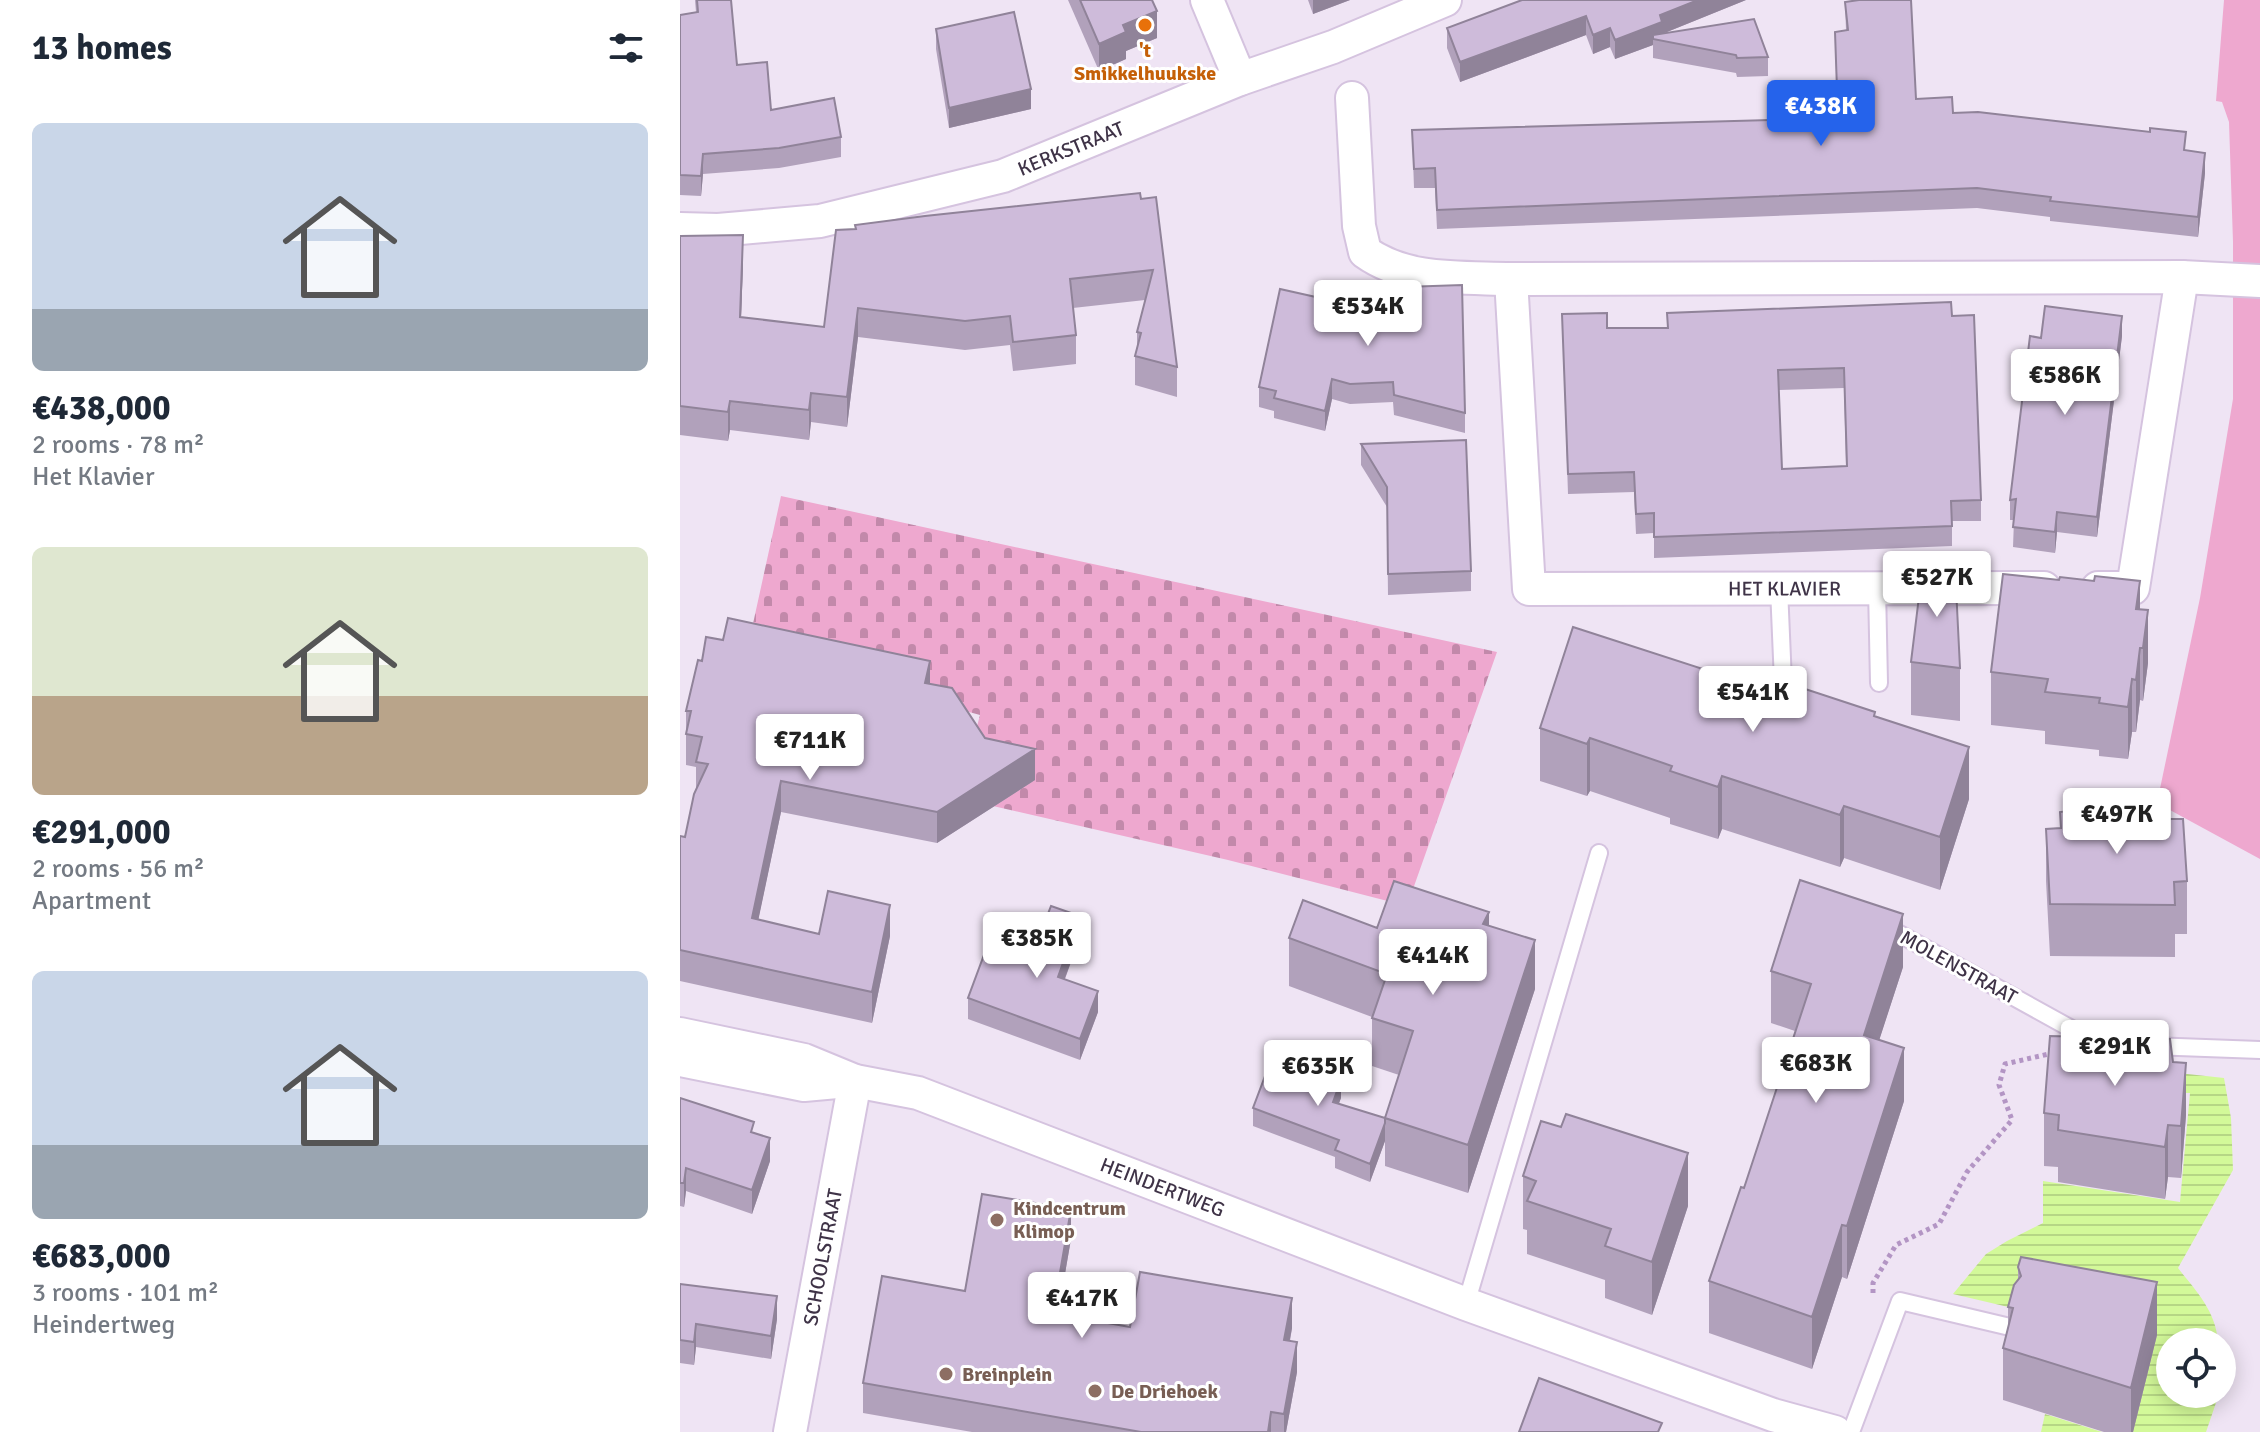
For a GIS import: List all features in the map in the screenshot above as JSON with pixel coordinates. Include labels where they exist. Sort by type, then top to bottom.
[{"type":"street","points":[[1207,0],[1240,79]]},
{"type":"street","name":"KERKSTRAAT","points":[[680,229],[718,230],[820,221],[1003,176],[1240,79],[1333,47],[1445,0]]},
{"type":"street","points":[[1352,98],[1359,226],[1365,252],[1384,266],[1423,275],[1511,279],[2182,277],[2260,281]]},
{"type":"street","name":"HET KLAVIER","points":[[1511,279],[1529,589],[2133,588],[2182,277]]},
{"type":"street","name":"HEINDERTWEG","points":[[680,1034],[804,1060],[855,1081],[918,1093],[1769,1423],[1835,1432]]},
{"type":"street","name":"HEINDERTWEG","points":[[680,1060],[804,1085],[855,1081]]},
{"type":"street","name":"SCHOOLSTRAAT","points":[[790,1432],[855,1081]]},
{"type":"lane","points":[[1779,588],[1783,682]]},
{"type":"lane","points":[[1877,588],[1879,683]]},
{"type":"lane","points":[[1466,1304],[1599,853]]},
{"type":"lane","name":"MOLENSTRAAT","points":[[1874,919],[2097,1043],[2260,1050]]},
{"type":"lane","points":[[1851,1432],[1900,1301],[2010,1327]]},
{"type":"path","points":[[1885,1341],[1873,1323],[1873,1283],[1896,1245],[1939,1224],[1967,1172],[2012,1120],[1999,1085],[2005,1064],[2097,1043]]},
{"type":"green space","points":[[2224,0],[2260,0],[2260,859],[2157,803],[2200,598],[2233,399],[2229,122],[2222,102],[2216,101]]},
{"type":"green space","points":[[781,496],[1497,652],[1407,906],[1228,860],[958,798],[980,715],[747,651]]},
{"type":"shaded area","points":[[2124,1067],[2224,1078],[2231,1118],[2233,1170],[2178,1268],[2198,1293],[2215,1328],[2156,1328],[2156,1408],[2214,1408],[2206,1432],[2133,1432],[2021,1310],[1953,1294],[1986,1254],[2043,1223],[2043,1181],[2180,1202],[2190,1093],[2131,1092]]},
{"type":"shaded area","points":[[2045,1414],[2102,1432],[2041,1432]]},
{"type":"building","points":[[697,0],[731,0],[737,65],[767,62],[771,110],[834,98],[841,137],[779,148],[703,154],[701,176],[680,175],[680,15],[698,12]]},
{"type":"building","points":[[1080,0],[1152,0],[1157,11],[1123,25],[1126,32],[1099,44]]},
{"type":"building","points":[[1522,0],[1698,0],[1660,15],[1662,22],[1615,40],[1610,28],[1593,35],[1586,16],[1460,62],[1447,28]]},
{"type":"building","points":[[1911,0],[1916,99],[1952,97],[1953,113],[1978,112],[2150,132],[2150,128],[2186,132],[2184,150],[2205,153],[2198,217],[2050,201],[2051,197],[1977,188],[1437,210],[1435,168],[1414,169],[1412,130],[1838,118],[1835,32],[1848,30],[1845,2]]},
{"type":"building","points":[[1014,12],[1031,89],[949,108],[936,29]]},
{"type":"building","points":[[1754,19],[1768,57],[1737,58],[1736,55],[1653,39],[1653,35]]},
{"type":"building","points":[[1140,193],[1141,199],[1156,197],[1177,367],[1135,356],[1141,333],[1137,332],[1153,270],[1070,279],[1076,335],[1013,342],[1010,316],[965,321],[858,308],[847,397],[811,393],[809,410],[730,401],[728,412],[680,406],[680,236],[743,235],[740,317],[824,327],[836,230],[925,216]]},
{"type":"building","points":[[1462,285],[1465,413],[1394,395],[1393,382],[1350,384],[1332,379],[1325,411],[1274,398],[1276,391],[1259,387],[1280,289],[1405,317],[1404,287]]},
{"type":"building","points":[[1951,302],[1952,316],[1974,315],[1981,500],[1951,501],[1952,526],[1654,537],[1654,513],[1636,514],[1634,472],[1568,474],[1562,314],[1607,313],[1607,328],[1668,328],[1667,313]],"holes":[[[1844,368],[1847,466],[1782,469],[1778,370]]]},
{"type":"building","points":[[2045,306],[2122,316],[2097,517],[2057,512],[2055,532],[2013,527],[2016,499],[2010,500],[2030,336],[2041,338]]},
{"type":"building","points":[[1466,440],[1471,571],[1388,574],[1387,487],[1361,444]]},
{"type":"building","points":[[1923,564],[1955,567],[1960,668],[1911,662]]},
{"type":"building","points":[[2003,574],[2059,580],[2060,577],[2094,581],[2095,576],[2140,581],[2136,609],[2148,610],[2143,648],[2140,648],[2136,680],[2132,679],[2128,707],[2099,703],[2100,698],[2045,692],[2048,679],[1991,672]]},
{"type":"building","points":[[728,618],[930,661],[925,683],[952,688],[985,738],[1035,749],[937,812],[781,781],[752,918],[819,934],[828,891],[890,905],[872,992],[680,950],[680,836],[685,837],[694,794],[708,764],[696,762],[702,737],[686,734],[691,711],[686,711],[698,660],[702,661],[706,637],[723,640]]},
{"type":"building","points":[[1573,627],[1780,694],[1784,682],[1969,747],[1940,837],[1844,806],[1840,815],[1722,776],[1718,787],[1670,771],[1672,766],[1590,738],[1587,744],[1540,728]]},
{"type":"building","points":[[2168,798],[2169,819],[2183,819],[2187,881],[2174,882],[2175,905],[2050,904],[2046,829],[2061,828],[2060,812]]},
{"type":"building","points":[[1800,880],[1903,914],[1864,1035],[1904,1048],[1847,1226],[1842,1225],[1812,1317],[1709,1281],[1741,1187],[1744,1188],[1811,984],[1771,971]]},
{"type":"building","points":[[1394,881],[1489,912],[1483,924],[1535,940],[1468,1145],[1385,1118],[1413,1031],[1372,1018],[1387,974],[1289,938],[1303,900],[1377,928]]},
{"type":"building","points":[[1051,906],[1080,916],[1058,977],[1098,991],[1080,1039],[968,998],[988,944],[1030,960]]},
{"type":"building","points":[[2050,1036],[2170,1039],[2173,1062],[2186,1063],[2181,1126],[2168,1125],[2165,1147],[2058,1130],[2059,1115],[2044,1113]]},
{"type":"building","points":[[1273,1055],[1341,1080],[1333,1102],[1385,1118],[1370,1164],[1335,1150],[1339,1140],[1253,1108]]},
{"type":"building","points":[[680,1098],[754,1122],[751,1132],[770,1138],[752,1190],[686,1168],[684,1183],[680,1183]]},
{"type":"building","points":[[1566,1114],[1688,1153],[1652,1262],[1605,1246],[1611,1229],[1527,1201],[1536,1181],[1523,1176],[1541,1121],[1561,1127]]},
{"type":"building","points":[[982,1194],[1071,1209],[1053,1313],[1130,1327],[1140,1272],[1292,1298],[1284,1340],[1297,1342],[1284,1414],[1271,1412],[1268,1432],[1141,1432],[863,1383],[882,1276],[965,1291]]},
{"type":"building","points":[[2021,1257],[2157,1282],[2131,1388],[2003,1348],[2013,1308],[2008,1307],[2014,1285],[2021,1276],[2018,1267]]},
{"type":"building","points":[[680,1284],[777,1296],[771,1336],[696,1324],[694,1342],[680,1340]]},
{"type":"building","points":[[1539,1378],[1662,1423],[1658,1432],[1519,1432]]},
{"type":"place","name":"'t Smikkelhuukske","points":[[1145,25]]},
{"type":"place","name":"Kindcentrum Klimop","points":[[997,1220]]},
{"type":"place","name":"Breinplein","points":[[946,1374]]},
{"type":"place","name":"De Driehoek","points":[[1095,1391]]}]
